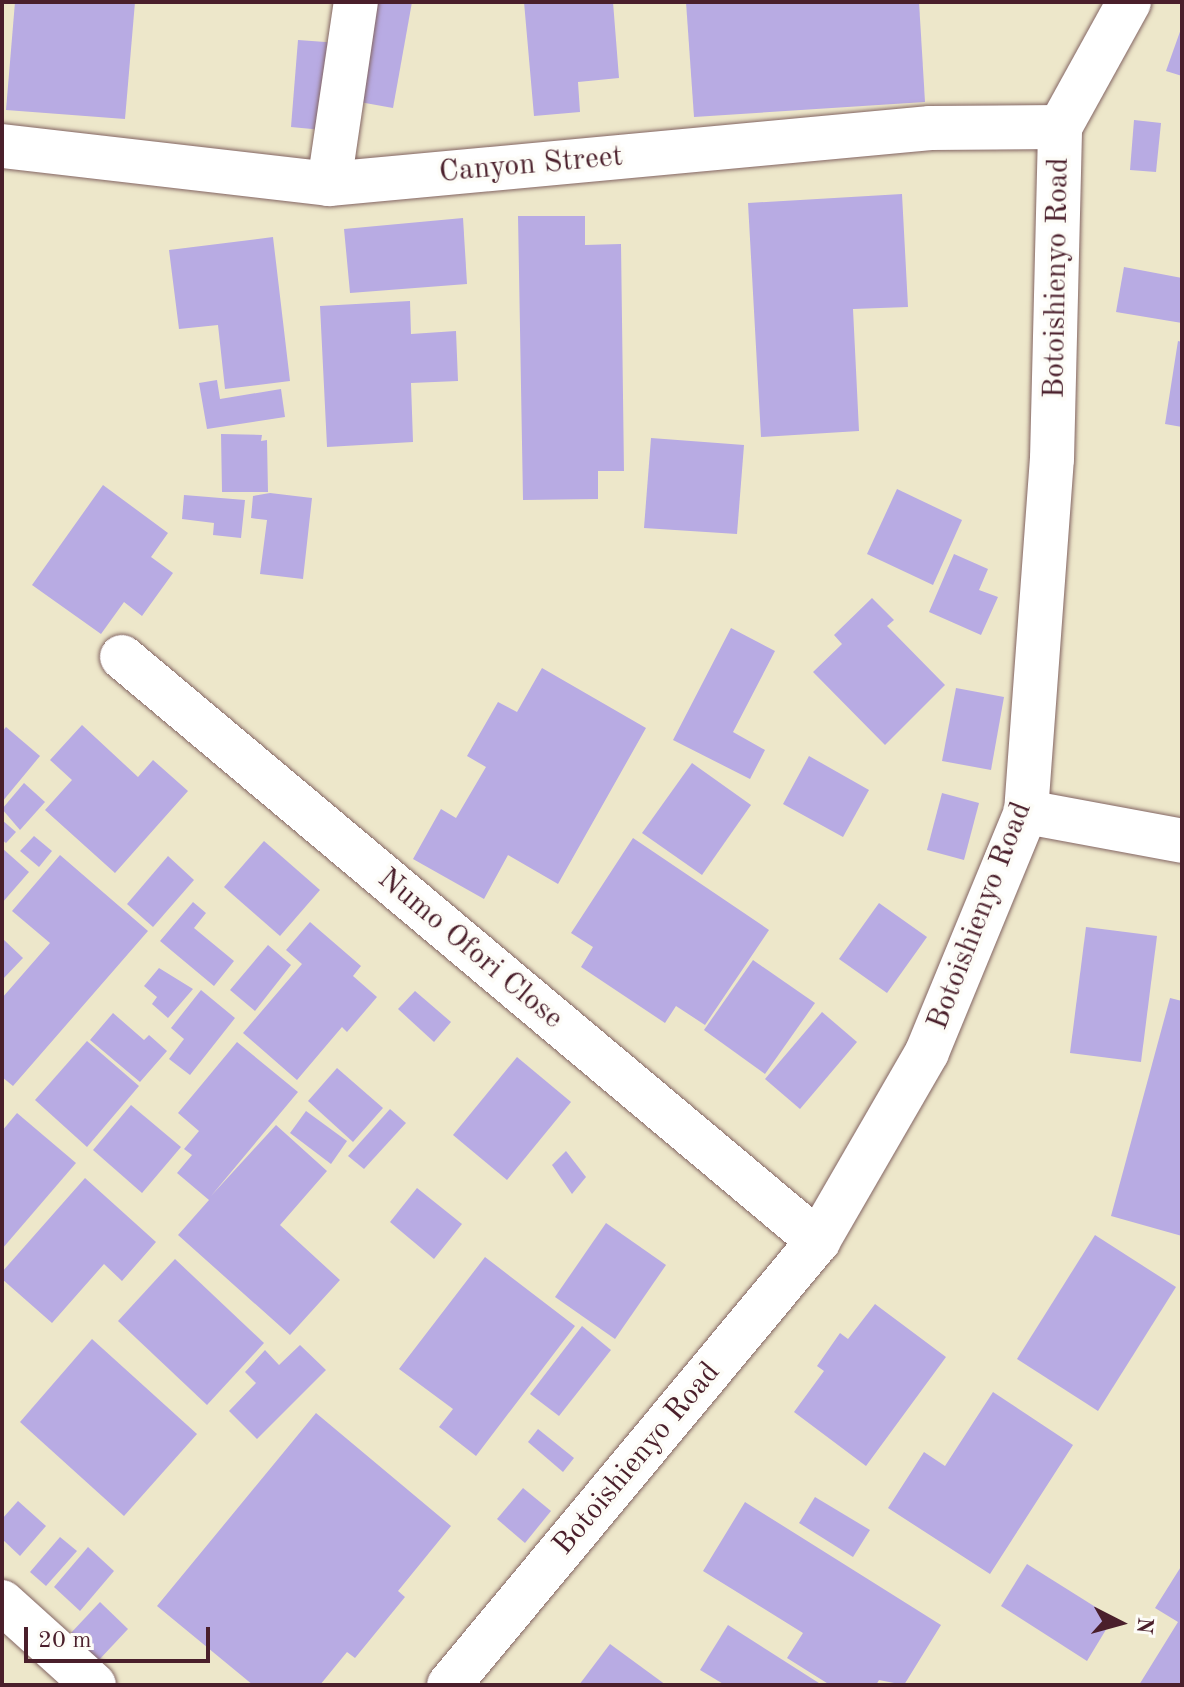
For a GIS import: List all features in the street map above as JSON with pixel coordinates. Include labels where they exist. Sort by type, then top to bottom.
[{"type":"street","points":[[329,184],[356,2]]},
{"type":"street","name":"Botoishienyo Road","points":[[449,1685],[818,1241],[927,1052],[1026,812],[1052,459],[1060,127],[1129,2]]},
{"type":"street","name":"Canyon Street","points":[[2,146],[329,184],[930,128],[1060,127]]},
{"type":"street","name":"Numo Ofori Close","points":[[122,657],[818,1241]]},
{"type":"street","points":[[1026,812],[1182,841]]},
{"type":"street","points":[[2,1602],[94,1685]]},
{"type":"building","points":[[15,2],[135,2],[125,119],[6,110]]},
{"type":"building","points":[[371,2],[412,2],[393,108],[354,101]]},
{"type":"building","points":[[524,2],[613,2],[619,78],[578,82],[580,112],[534,116]]},
{"type":"building","points":[[686,2],[919,2],[925,102],[694,117]]},
{"type":"building","points":[[1182,26],[1182,76],[1166,71]]},
{"type":"building","points":[[298,40],[339,43],[333,131],[291,127]]},
{"type":"building","points":[[1134,120],[1161,123],[1156,172],[1130,170]]},
{"type":"building","points":[[902,194],[908,307],[853,309],[859,431],[761,437],[748,203]]},
{"type":"building","points":[[518,216],[585,216],[585,245],[621,244],[624,471],[598,471],[598,499],[523,500]]},
{"type":"building","points":[[463,218],[467,284],[350,293],[344,229]]},
{"type":"building","points":[[273,237],[290,381],[225,389],[218,325],[179,329],[169,250]]},
{"type":"building","points":[[1124,267],[1182,278],[1182,323],[1116,312]]},
{"type":"building","points":[[410,301],[411,334],[456,331],[458,381],[411,383],[413,442],[327,447],[320,306]]},
{"type":"building","points":[[1178,341],[1182,342],[1182,427],[1165,424]]},
{"type":"building","points":[[217,380],[220,399],[281,389],[285,417],[207,429],[199,383]]},
{"type":"building","points":[[221,434],[262,435],[261,441],[267,440],[268,492],[222,492]]},
{"type":"building","points":[[651,438],[744,445],[737,534],[644,528]]},
{"type":"building","points":[[103,485],[168,533],[151,557],[173,573],[142,616],[124,602],[101,634],[32,585]]},
{"type":"building","points":[[897,489],[962,520],[933,585],[867,554]]},
{"type":"building","points":[[270,493],[312,498],[303,579],[260,574],[267,520],[251,518],[253,496]]},
{"type":"building","points":[[184,495],[245,500],[241,538],[213,535],[214,523],[182,519]]},
{"type":"building","points":[[954,554],[988,569],[979,590],[998,597],[981,635],[929,612]]},
{"type":"building","points":[[872,598],[894,620],[887,626],[945,685],[885,745],[813,672],[842,644],[834,635]]},
{"type":"building","points":[[731,628],[775,651],[733,732],[765,750],[750,779],[673,740]]},
{"type":"building","points":[[542,668],[646,728],[558,884],[508,855],[484,899],[413,859],[441,809],[456,818],[486,767],[467,756],[498,702],[517,712]]},
{"type":"building","points":[[956,688],[1004,697],[991,770],[942,761]]},
{"type":"building","points":[[82,725],[138,777],[153,760],[188,791],[115,873],[45,810],[72,780],[50,760]]},
{"type":"building","points":[[6,727],[40,756],[2,802],[2,732]]},
{"type":"building","points":[[809,756],[869,790],[843,837],[783,804]]},
{"type":"building","points":[[692,763],[751,805],[702,875],[642,833]]},
{"type":"building","points":[[24,783],[45,802],[20,830],[2,809]]},
{"type":"building","points":[[942,793],[979,803],[964,860],[927,850]]},
{"type":"building","points":[[2,820],[16,832],[6,843],[2,840]]},
{"type":"building","points":[[34,836],[52,851],[39,867],[20,851]]},
{"type":"building","points":[[633,838],[769,930],[705,1025],[676,1006],[665,1023],[581,967],[593,947],[571,933]]},
{"type":"building","points":[[264,841],[320,890],[280,936],[224,887]]},
{"type":"building","points":[[2,848],[29,872],[2,903]]},
{"type":"building","points":[[60,855],[148,931],[13,1086],[2,1077],[2,998],[50,943],[12,911]]},
{"type":"building","points":[[168,856],[194,880],[153,927],[127,904]]},
{"type":"building","points":[[193,902],[206,913],[194,928],[234,961],[214,986],[160,941]]},
{"type":"building","points":[[879,903],[927,937],[887,993],[839,959]]},
{"type":"building","points":[[310,922],[361,966],[353,976],[377,997],[347,1032],[342,1027],[297,1080],[243,1033],[302,964],[286,950]]},
{"type":"building","points":[[1086,927],[1157,936],[1141,1062],[1070,1053]]},
{"type":"building","points":[[2,938],[23,958],[2,980]]},
{"type":"building","points":[[268,945],[291,965],[255,1011],[230,990]]},
{"type":"building","points":[[753,960],[815,1003],[765,1074],[704,1030]]},
{"type":"building","points":[[159,968],[193,989],[168,1018],[152,1004],[157,997],[144,986]]},
{"type":"building","points":[[201,990],[235,1018],[190,1075],[169,1059],[184,1039],[171,1028]]},
{"type":"building","points":[[415,991],[451,1022],[434,1042],[398,1009]]},
{"type":"building","points":[[1170,998],[1182,1001],[1182,1236],[1111,1216]]},
{"type":"building","points":[[822,1012],[857,1042],[800,1109],[765,1079]]},
{"type":"building","points":[[113,1013],[144,1040],[149,1035],[167,1051],[140,1082],[90,1040]]},
{"type":"building","points":[[87,1041],[139,1086],[87,1147],[35,1100]]},
{"type":"building","points":[[237,1042],[298,1092],[211,1196],[276,1125],[327,1171],[280,1225],[340,1280],[290,1335],[178,1235],[209,1200],[177,1173],[192,1155],[184,1149],[199,1131],[178,1113]]},
{"type":"building","points":[[517,1057],[571,1102],[507,1180],[453,1135]]},
{"type":"building","points":[[337,1068],[383,1108],[353,1142],[308,1101]]},
{"type":"building","points":[[131,1105],[181,1147],[142,1193],[93,1150]]},
{"type":"building","points":[[390,1109],[406,1123],[364,1169],[348,1156]]},
{"type":"building","points":[[306,1111],[347,1141],[331,1164],[290,1133]]},
{"type":"building","points":[[17,1113],[76,1163],[2,1249],[2,1131]]},
{"type":"building","points":[[566,1151],[586,1177],[572,1194],[552,1165]]},
{"type":"building","points":[[85,1178],[156,1242],[122,1281],[104,1264],[52,1323],[2,1279],[2,1272]]},
{"type":"building","points":[[417,1188],[462,1224],[434,1259],[390,1222]]},
{"type":"building","points":[[606,1223],[666,1265],[615,1339],[555,1297]]},
{"type":"building","points":[[1095,1235],[1176,1287],[1098,1411],[1017,1359]]},
{"type":"building","points":[[485,1257],[575,1326],[476,1456],[439,1427],[453,1409],[399,1369]]},
{"type":"building","points":[[175,1259],[264,1343],[207,1405],[118,1321]]},
{"type":"building","points":[[875,1304],[946,1357],[866,1466],[794,1412],[824,1371],[817,1366],[840,1333],[848,1339]]},
{"type":"building","points":[[582,1326],[611,1350],[559,1416],[530,1394]]},
{"type":"building","points":[[92,1339],[197,1434],[124,1516],[20,1422]]},
{"type":"building","points":[[300,1345],[326,1370],[257,1439],[229,1411],[256,1383],[245,1372],[265,1350],[279,1365]]},
{"type":"building","points":[[993,1392],[1073,1445],[990,1574],[888,1508],[924,1452],[945,1466]]},
{"type":"building","points":[[316,1413],[451,1526],[398,1591],[405,1597],[355,1658],[347,1652],[320,1685],[253,1685],[157,1606]]},
{"type":"building","points":[[538,1429],[574,1458],[563,1472],[528,1442]]},
{"type":"building","points":[[523,1488],[551,1511],[525,1543],[497,1519]]},
{"type":"building","points":[[815,1497],[870,1530],[853,1557],[799,1523]]},
{"type":"building","points":[[18,1501],[46,1526],[20,1556],[2,1539],[2,1519]]},
{"type":"building","points":[[745,1502],[941,1625],[904,1685],[879,1680],[876,1685],[830,1685],[787,1658],[803,1633],[703,1571]]},
{"type":"building","points":[[60,1537],[77,1551],[46,1586],[30,1572]]},
{"type":"building","points":[[88,1547],[114,1571],[80,1611],[54,1587]]},
{"type":"building","points":[[1027,1564],[1113,1618],[1087,1661],[1001,1606]]},
{"type":"building","points":[[1182,1565],[1182,1685],[1139,1685],[1178,1622],[1155,1608]]},
{"type":"building","points":[[100,1602],[128,1629],[98,1661],[70,1634]]},
{"type":"building","points":[[728,1625],[822,1685],[725,1685],[700,1670]]},
{"type":"building","points":[[610,1644],[666,1685],[579,1685]]}]
